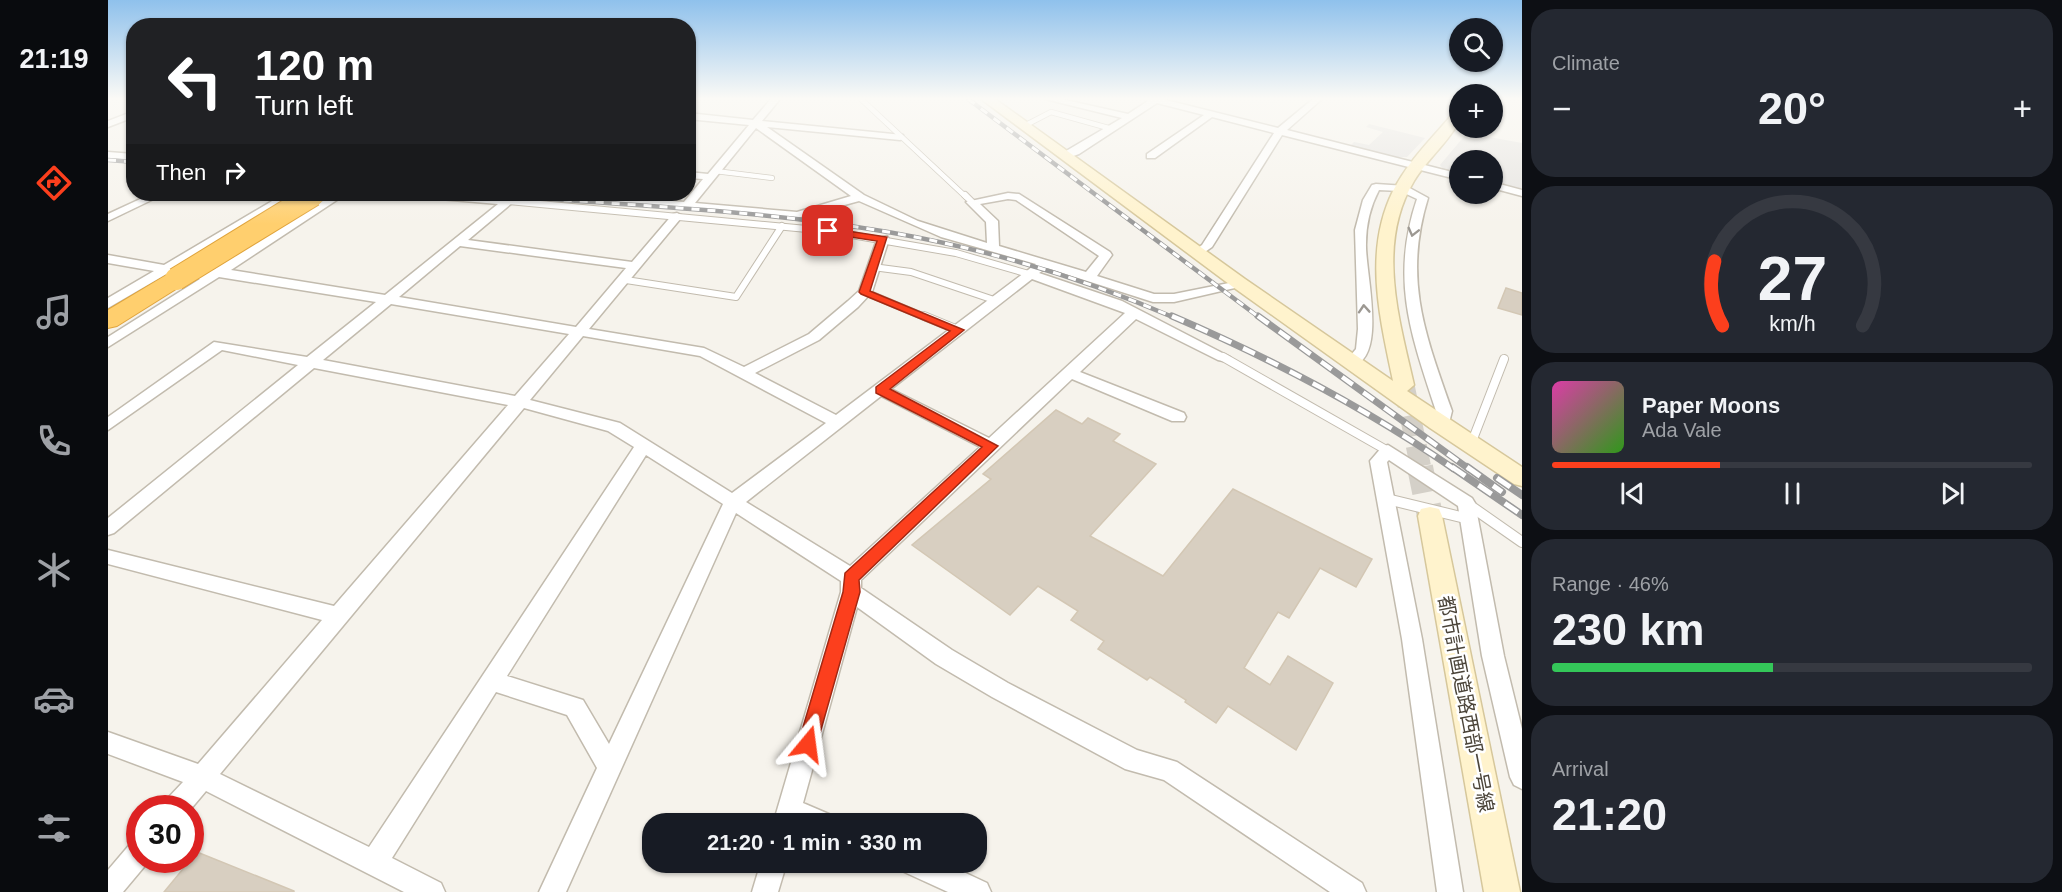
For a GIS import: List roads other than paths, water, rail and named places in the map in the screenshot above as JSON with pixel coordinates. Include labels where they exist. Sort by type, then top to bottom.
[{"type":"highway","points":[[108,321],[171,274],[314,201]]},
{"type":"street","points":[[696,193],[740,141]]},
{"type":"street","points":[[780,141],[860,197],[945,235],[993,249],[1039,269],[1135,312],[1223,357]]},
{"type":"street","points":[[1044,141],[1239,283],[1438,423],[1522,478]]},
{"type":"street","points":[[1065,156],[1092,141]]},
{"type":"street","points":[[1151,156],[1173,141]]},
{"type":"street","points":[[1199,252],[1206,247],[1274,141]]},
{"type":"street","points":[[1314,141],[1449,174]]},
{"type":"street","points":[[1404,385],[1389,308],[1384,258],[1387,225],[1402,188],[1438,141]]},
{"type":"street","points":[[108,155],[126,156]]},
{"type":"street","points":[[696,175],[712,174]]},
{"type":"street","points":[[1352,362],[1363,350],[1365,310],[1359,253],[1366,205],[1376,186],[1402,188],[1423,198],[1408,249],[1409,275],[1416,327],[1444,411],[1443,419],[1438,423]]},
{"type":"street","points":[[1503,189],[1522,193]]},
{"type":"street","points":[[972,202],[1008,196],[1019,197],[1106,255],[1089,277]]},
{"type":"street","points":[[612,201],[682,210],[797,215],[860,197]]},
{"type":"street","points":[[108,218],[144,201]]},
{"type":"street","points":[[108,304],[171,274],[280,201]]},
{"type":"street","points":[[108,343],[215,274],[316,201]]},
{"type":"street","points":[[108,528],[385,299],[508,201]]},
{"type":"street","points":[[187,795],[631,273],[690,201]]},
{"type":"street","points":[[972,202],[992,221],[993,249]]},
{"type":"street","points":[[745,372],[814,337],[865,292],[883,239]]},
{"type":"street","points":[[457,242],[631,273]]},
{"type":"street","points":[[108,259],[171,274],[228,273],[704,352],[837,422]]},
{"type":"street","points":[[552,892],[732,503],[1039,269],[1089,277],[1153,298],[1164,299],[1239,283]]},
{"type":"street","points":[[788,813],[851,585],[991,446],[1135,312]]},
{"type":"street","points":[[108,425],[219,345],[519,402],[614,428],[732,503],[851,585],[944,657],[1000,690],[1133,761],[1169,770],[1353,891]]},
{"type":"street","points":[[1070,373],[1178,417]]},
{"type":"street","points":[[881,390],[991,446]]},
{"type":"street","points":[[374,863],[643,446]]},
{"type":"street","points":[[1450,892],[1412,639],[1378,461],[1388,451],[1467,511],[1493,656],[1522,777]]},
{"type":"street","name":"都市計画道路西部一号線","points":[[1430,516],[1502,892]]},
{"type":"street","points":[[108,557],[339,616]]},
{"type":"street","points":[[492,681],[575,707],[609,767]]},
{"type":"street","points":[[108,743],[202,777],[432,892]]},
{"type":"street","points":[[108,890],[126,869]]},
{"type":"street","points":[[765,892],[771,873]]},
{"type":"street","points":[[936,873],[978,892]]},
{"type":"lane","points":[[905,141],[972,202]]},
{"type":"lane","points":[[712,174],[772,178]]},
{"type":"lane","points":[[565,201],[682,210],[883,239],[1039,269]]},
{"type":"lane","points":[[631,273],[736,297],[782,226]]},
{"type":"lane","points":[[873,267],[911,272],[997,301]]},
{"type":"lane","points":[[865,292],[958,330]]},
{"type":"lane","points":[[1223,357],[1388,451]]},
{"type":"lane","points":[[1470,444],[1477,434],[1504,359]]},
{"type":"lane","points":[[1387,499],[1467,511],[1522,542]]},
{"type":"tunnel","points":[[1404,385],[1421,469]]},
{"type":"tunnel","points":[[1420,467],[1430,516]]},
{"type":"railway","points":[[1024,141],[1260,318]]},
{"type":"railway","points":[[108,160],[126,161]]},
{"type":"railway","points":[[585,201],[788,218],[925,239],[1034,266],[1105,290],[1175,318]]},
{"type":"railway","points":[[1172,316],[1317,385],[1387,425],[1454,469]]},
{"type":"railway","points":[[1258,316],[1469,469]]},
{"type":"railway","points":[[1452,467],[1522,515]]},
{"type":"railway","points":[[1467,467],[1502,492]]},
{"type":"railway","points":[[1497,478],[1522,495]]}]
